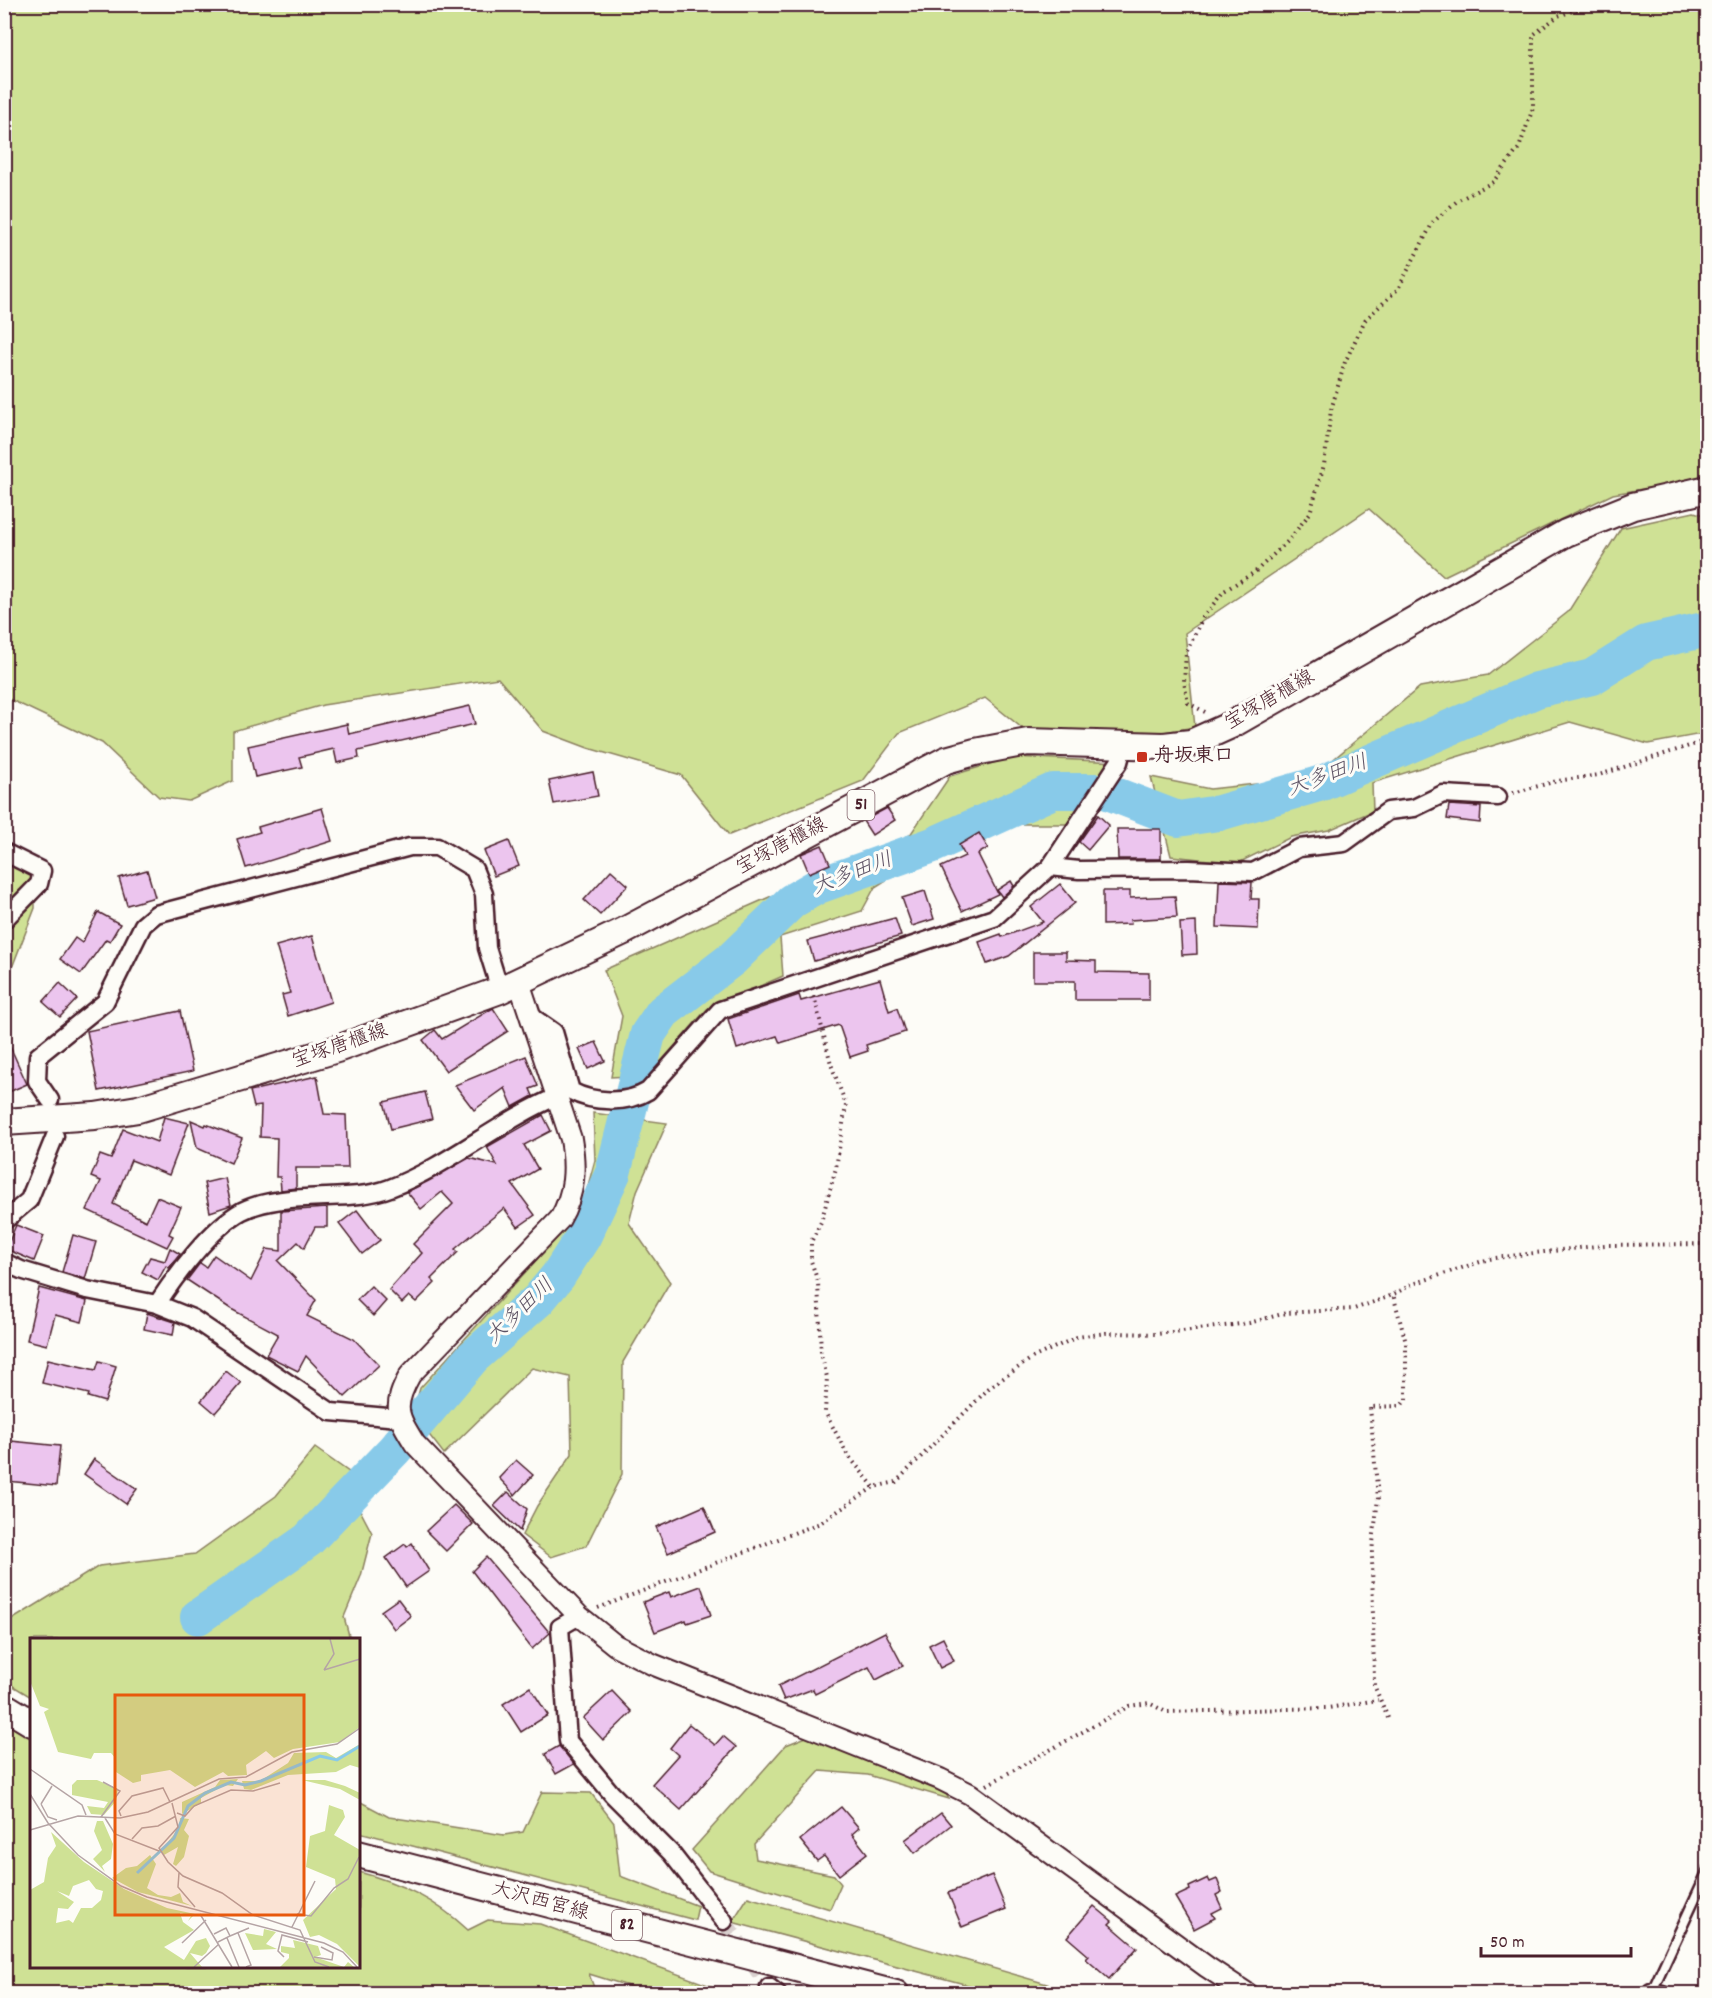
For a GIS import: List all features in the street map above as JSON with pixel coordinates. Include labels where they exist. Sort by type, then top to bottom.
[{"type":"main road","name":"宝塚唐櫃線","points":[[4,1122],[95,1116],[138,1109],[338,1049],[510,986],[624,931],[946,760],[1028,742],[1124,743],[1164,746],[1191,743],[1231,725],[1566,533],[1633,506],[1707,489]]},
{"type":"main road","points":[[4,1706],[30,1722]]},
{"type":"main road","name":"大沢西宮線","points":[[360,1855],[896,1994]]},
{"type":"street","points":[[531,1016],[554,1032],[571,1091],[586,1100],[635,1099],[648,1091],[720,1010],[994,918],[1050,867],[1119,762],[1124,743]]},
{"type":"street","points":[[1050,867],[1079,870],[1189,869],[1252,872],[1299,848],[1344,843],[1388,811],[1414,808],[1443,794],[1498,797]]},
{"type":"street","points":[[50,1100],[37,1082],[38,1056],[105,1002],[143,925],[156,914],[410,847],[437,848],[474,869],[484,894],[487,948],[531,1016],[558,1096],[574,1161],[573,1186],[567,1207],[560,1219],[410,1375],[400,1391],[399,1418],[415,1443],[579,1616],[615,1645],[652,1664],[940,1779],[970,1794],[1241,1992]]},
{"type":"street","points":[[4,852],[42,871],[39,884],[4,920]]},
{"type":"street","points":[[157,1304],[214,1232],[243,1210],[292,1198],[373,1194],[391,1188],[440,1163],[487,1132],[558,1096]]},
{"type":"street","points":[[4,1221],[29,1200],[54,1136]]},
{"type":"street","points":[[4,1262],[87,1290],[157,1304],[192,1317],[331,1412],[399,1418]]},
{"type":"street","points":[[579,1616],[560,1627],[568,1741],[612,1794],[671,1853],[724,1921]]},
{"type":"lane","points":[[1655,1993],[1707,1870]]},
{"type":"path","points":[[1231,725],[1188,703],[1184,682],[1186,653],[1203,617],[1224,591],[1255,572],[1288,541],[1310,513],[1324,465],[1331,410],[1346,362],[1365,320],[1398,289],[1433,222],[1457,201],[1493,182],[1519,148],[1533,108],[1533,35],[1558,16],[1593,4]]},
{"type":"path","points":[[1498,797],[1557,781],[1599,775],[1707,740]]},
{"type":"path","points":[[810,981],[831,1064],[846,1105],[836,1168],[821,1222],[811,1242],[811,1261],[818,1282],[821,1353],[827,1377],[825,1412],[847,1455],[874,1487]]},
{"type":"path","points":[[579,1616],[820,1523],[874,1487],[896,1482],[989,1388],[1032,1358],[1077,1337],[1106,1333],[1157,1334],[1249,1323],[1286,1313],[1354,1309],[1413,1284],[1489,1259],[1605,1245],[1707,1244]]},
{"type":"path","points":[[1388,1718],[1378,1700],[1374,1685],[1372,1552],[1378,1498],[1370,1407],[1401,1406],[1406,1399],[1406,1343],[1393,1294]]},
{"type":"path","points":[[970,1794],[1129,1706],[1149,1703],[1166,1712],[1328,1708],[1378,1700]]},
{"type":"green space","points":[[5,5],[1707,5],[1707,478],[1613,494],[1444,576],[1369,509],[1185,633],[1195,727],[1114,740],[1028,733],[985,698],[899,733],[863,781],[729,835],[681,775],[588,748],[543,731],[498,678],[323,705],[233,731],[233,781],[189,801],[159,797],[102,743],[7,698]]},
{"type":"green space","points":[[1694,512],[1707,516],[1707,733],[1648,744],[1570,722],[1372,783],[1373,811],[1329,830],[1291,837],[1238,863],[1171,856],[1151,777],[1210,789],[1311,778],[1420,687],[1488,675],[1568,612],[1621,528]]},
{"type":"green space","points":[[1013,757],[1119,762],[1068,824],[1020,824],[995,820],[934,850],[875,887],[862,911],[780,937],[783,976],[707,1009],[649,1075],[611,1077],[622,1016],[604,970],[910,835],[950,776]]},
{"type":"green space","points":[[5,850],[35,864],[35,908],[13,965],[5,974]]},
{"type":"green space","points":[[593,1113],[667,1123],[637,1191],[629,1223],[670,1282],[623,1362],[622,1474],[586,1546],[551,1557],[522,1535],[537,1506],[572,1454],[570,1377],[532,1368],[444,1454],[413,1414],[420,1388],[581,1211],[595,1160]]},
{"type":"green space","points":[[315,1448],[353,1475],[360,1510],[372,1533],[361,1576],[344,1617],[350,1638],[30,1638],[30,1696],[5,1681],[5,1624],[99,1566],[195,1554],[276,1496]]},
{"type":"green space","points":[[4,1715],[30,1731],[30,1968],[360,1968],[360,1872],[404,1887],[431,1901],[468,1930],[488,1920],[540,1924],[722,1990],[724,1993],[651,1993],[589,1974],[596,1993],[5,1993]]},
{"type":"green space","points":[[806,1737],[943,1789],[949,1799],[868,1775],[820,1771],[754,1844],[756,1859],[834,1875],[841,1884],[830,1909],[709,1871],[692,1850],[786,1745]]},
{"type":"green space","points":[[542,1792],[591,1793],[614,1823],[620,1876],[698,1906],[695,1920],[360,1832],[360,1802],[389,1817],[504,1835],[523,1832]]},
{"type":"green space","points":[[748,1897],[1078,1993],[998,1993],[732,1922]]},
{"type":"building","points":[[470,706],[475,724],[358,751],[359,758],[337,763],[334,749],[299,757],[302,767],[255,777],[248,746],[347,724],[349,734]]},
{"type":"building","points":[[593,772],[598,796],[554,804],[549,781]]},
{"type":"building","points":[[1449,805],[1481,807],[1480,823],[1447,819]]},
{"type":"building","points":[[322,808],[332,841],[246,868],[237,839],[260,832],[258,827]]},
{"type":"building","points":[[887,808],[895,820],[872,835],[863,821]]},
{"type":"building","points":[[1098,815],[1109,825],[1088,850],[1079,842]]},
{"type":"building","points":[[1117,829],[1161,829],[1161,859],[1118,859]]},
{"type":"building","points":[[979,833],[988,848],[978,854],[998,894],[962,911],[941,867],[965,856],[959,845]]},
{"type":"building","points":[[509,841],[519,866],[494,876],[484,851]]},
{"type":"building","points":[[822,845],[830,864],[809,873],[801,854]]},
{"type":"building","points":[[147,870],[155,897],[127,905],[119,878]]},
{"type":"building","points":[[611,870],[628,885],[600,915],[584,900]]},
{"type":"building","points":[[1011,881],[1014,886],[1002,897],[997,890]]},
{"type":"building","points":[[1219,881],[1252,882],[1251,899],[1259,899],[1258,929],[1217,927]]},
{"type":"building","points":[[1060,884],[1075,903],[1009,956],[987,964],[979,942],[1001,934],[1002,937],[1043,922],[1031,907]]},
{"type":"building","points":[[925,891],[934,919],[912,926],[902,898]]},
{"type":"building","points":[[1103,891],[1130,891],[1130,898],[1175,896],[1177,917],[1130,920],[1131,924],[1103,925]]},
{"type":"building","points":[[98,912],[120,924],[110,941],[106,939],[81,974],[60,959],[75,938],[82,943]]},
{"type":"building","points":[[895,918],[901,936],[814,961],[808,941]]},
{"type":"building","points":[[1196,922],[1197,954],[1182,955],[1180,923]]},
{"type":"building","points":[[312,936],[331,1002],[288,1016],[282,995],[290,993],[276,946]]},
{"type":"building","points":[[1033,952],[1066,952],[1066,960],[1096,961],[1096,972],[1149,973],[1149,1000],[1075,1000],[1075,981],[1033,981]]},
{"type":"building","points":[[880,979],[889,1011],[897,1008],[905,1032],[866,1045],[868,1051],[850,1057],[839,1025],[780,1043],[777,1036],[737,1049],[728,1019],[799,995],[801,1001]]},
{"type":"building","points":[[60,983],[77,999],[60,1017],[43,1002]]},
{"type":"building","points":[[493,1008],[508,1031],[446,1071],[423,1040],[435,1030],[442,1039]]},
{"type":"building","points":[[180,1011],[193,1071],[99,1091],[87,1031]]},
{"type":"building","points":[[4,1033],[27,1084],[4,1094]]},
{"type":"building","points":[[596,1042],[605,1061],[588,1069],[579,1049]]},
{"type":"building","points":[[526,1056],[538,1086],[530,1089],[533,1096],[513,1107],[505,1088],[474,1110],[455,1085]]},
{"type":"building","points":[[317,1076],[324,1114],[346,1115],[348,1168],[296,1168],[296,1188],[281,1190],[280,1177],[276,1177],[277,1138],[260,1137],[261,1106],[254,1107],[250,1091]]},
{"type":"building","points":[[425,1092],[432,1119],[391,1129],[384,1102]]},
{"type":"building","points":[[543,1115],[551,1131],[524,1145],[538,1169],[512,1184],[535,1215],[518,1227],[504,1208],[455,1249],[458,1252],[431,1279],[435,1283],[416,1302],[409,1296],[402,1303],[389,1290],[422,1253],[413,1244],[453,1204],[442,1192],[421,1209],[407,1192],[469,1158],[497,1165],[487,1147]]},
{"type":"building","points":[[164,1117],[189,1123],[169,1175],[131,1160],[113,1204],[146,1221],[157,1197],[181,1207],[169,1234],[173,1236],[167,1247],[87,1210],[101,1181],[91,1177],[100,1155],[111,1159],[123,1129],[157,1142]]},
{"type":"building","points":[[191,1120],[242,1138],[231,1163],[197,1148]]},
{"type":"building","points":[[225,1178],[231,1205],[210,1212],[204,1183]]},
{"type":"building","points":[[327,1208],[327,1227],[315,1227],[304,1248],[298,1242],[278,1261],[316,1300],[307,1316],[354,1339],[379,1365],[345,1397],[306,1356],[298,1371],[266,1355],[278,1334],[231,1309],[187,1280],[200,1263],[206,1267],[214,1255],[251,1281],[267,1249],[281,1251],[281,1211]]},
{"type":"building","points":[[357,1210],[380,1240],[362,1254],[339,1224]]},
{"type":"building","points":[[16,1225],[44,1236],[34,1261],[6,1249]]},
{"type":"building","points":[[73,1235],[96,1242],[85,1279],[62,1272]]},
{"type":"building","points":[[170,1248],[180,1254],[169,1268],[166,1266],[158,1280],[142,1272],[150,1257],[165,1261]]},
{"type":"building","points":[[371,1286],[386,1301],[373,1316],[357,1300]]},
{"type":"building","points":[[39,1288],[87,1301],[82,1322],[55,1315],[47,1345],[27,1340]]},
{"type":"building","points":[[147,1313],[175,1322],[173,1335],[144,1329]]},
{"type":"building","points":[[48,1359],[96,1370],[99,1361],[116,1366],[105,1402],[88,1397],[89,1394],[42,1383]]},
{"type":"building","points":[[226,1371],[241,1383],[215,1413],[201,1401]]},
{"type":"building","points":[[11,1441],[60,1446],[56,1486],[7,1481]]},
{"type":"building","points":[[94,1459],[137,1489],[126,1504],[84,1474]]},
{"type":"building","points":[[516,1460],[533,1475],[515,1495],[499,1478]]},
{"type":"building","points":[[508,1492],[527,1509],[520,1531],[494,1506]]},
{"type":"building","points":[[454,1505],[473,1524],[446,1551],[426,1531]]},
{"type":"building","points":[[704,1506],[715,1532],[668,1553],[656,1527]]},
{"type":"building","points":[[412,1543],[429,1571],[406,1587],[386,1558],[405,1544],[407,1547]]},
{"type":"building","points":[[486,1557],[550,1633],[532,1649],[472,1571]]},
{"type":"building","points":[[701,1586],[711,1615],[687,1623],[686,1620],[655,1632],[643,1602],[669,1592],[671,1597]]},
{"type":"building","points":[[398,1599],[411,1616],[394,1629],[381,1611]]},
{"type":"building","points":[[885,1632],[903,1666],[876,1680],[869,1667],[815,1694],[813,1689],[784,1700],[778,1686]]},
{"type":"building","points":[[943,1638],[954,1661],[940,1668],[929,1645]]},
{"type":"building","points":[[530,1687],[548,1715],[521,1732],[503,1704]]},
{"type":"building","points":[[612,1691],[632,1712],[603,1740],[583,1718]]},
{"type":"building","points":[[689,1724],[715,1745],[723,1736],[736,1747],[681,1810],[652,1784],[678,1755],[670,1748]]},
{"type":"building","points":[[559,1746],[574,1764],[556,1774],[545,1754]]},
{"type":"building","points":[[841,1807],[859,1828],[852,1834],[867,1853],[839,1875],[824,1856],[817,1861],[800,1840]]},
{"type":"building","points":[[941,1813],[951,1825],[915,1853],[905,1840]]},
{"type":"building","points":[[992,1875],[1006,1909],[962,1927],[948,1893]]},
{"type":"building","points":[[1208,1878],[1210,1882],[1217,1879],[1222,1892],[1216,1895],[1222,1908],[1212,1913],[1215,1918],[1194,1929],[1175,1897]]},
{"type":"building","points":[[1094,1906],[1112,1921],[1109,1924],[1137,1948],[1109,1979],[1086,1959],[1089,1956],[1067,1937]]},
{"type":"waterway","name":"大多田川","points":[[198,1617],[308,1540],[394,1450],[472,1358],[538,1300],[558,1276],[583,1237],[613,1173],[648,1034],[663,1012],[732,959],[792,901],[818,886],[933,845],[1053,791],[1105,791],[1178,819],[1219,813],[1322,783],[1537,690],[1592,677],[1646,643],[1708,629]]},
{"type":"tunnel","points":[[724,1921],[769,1987]]},
{"type":"place","name":"舟坂東口","points":[[1142,757]]}]
